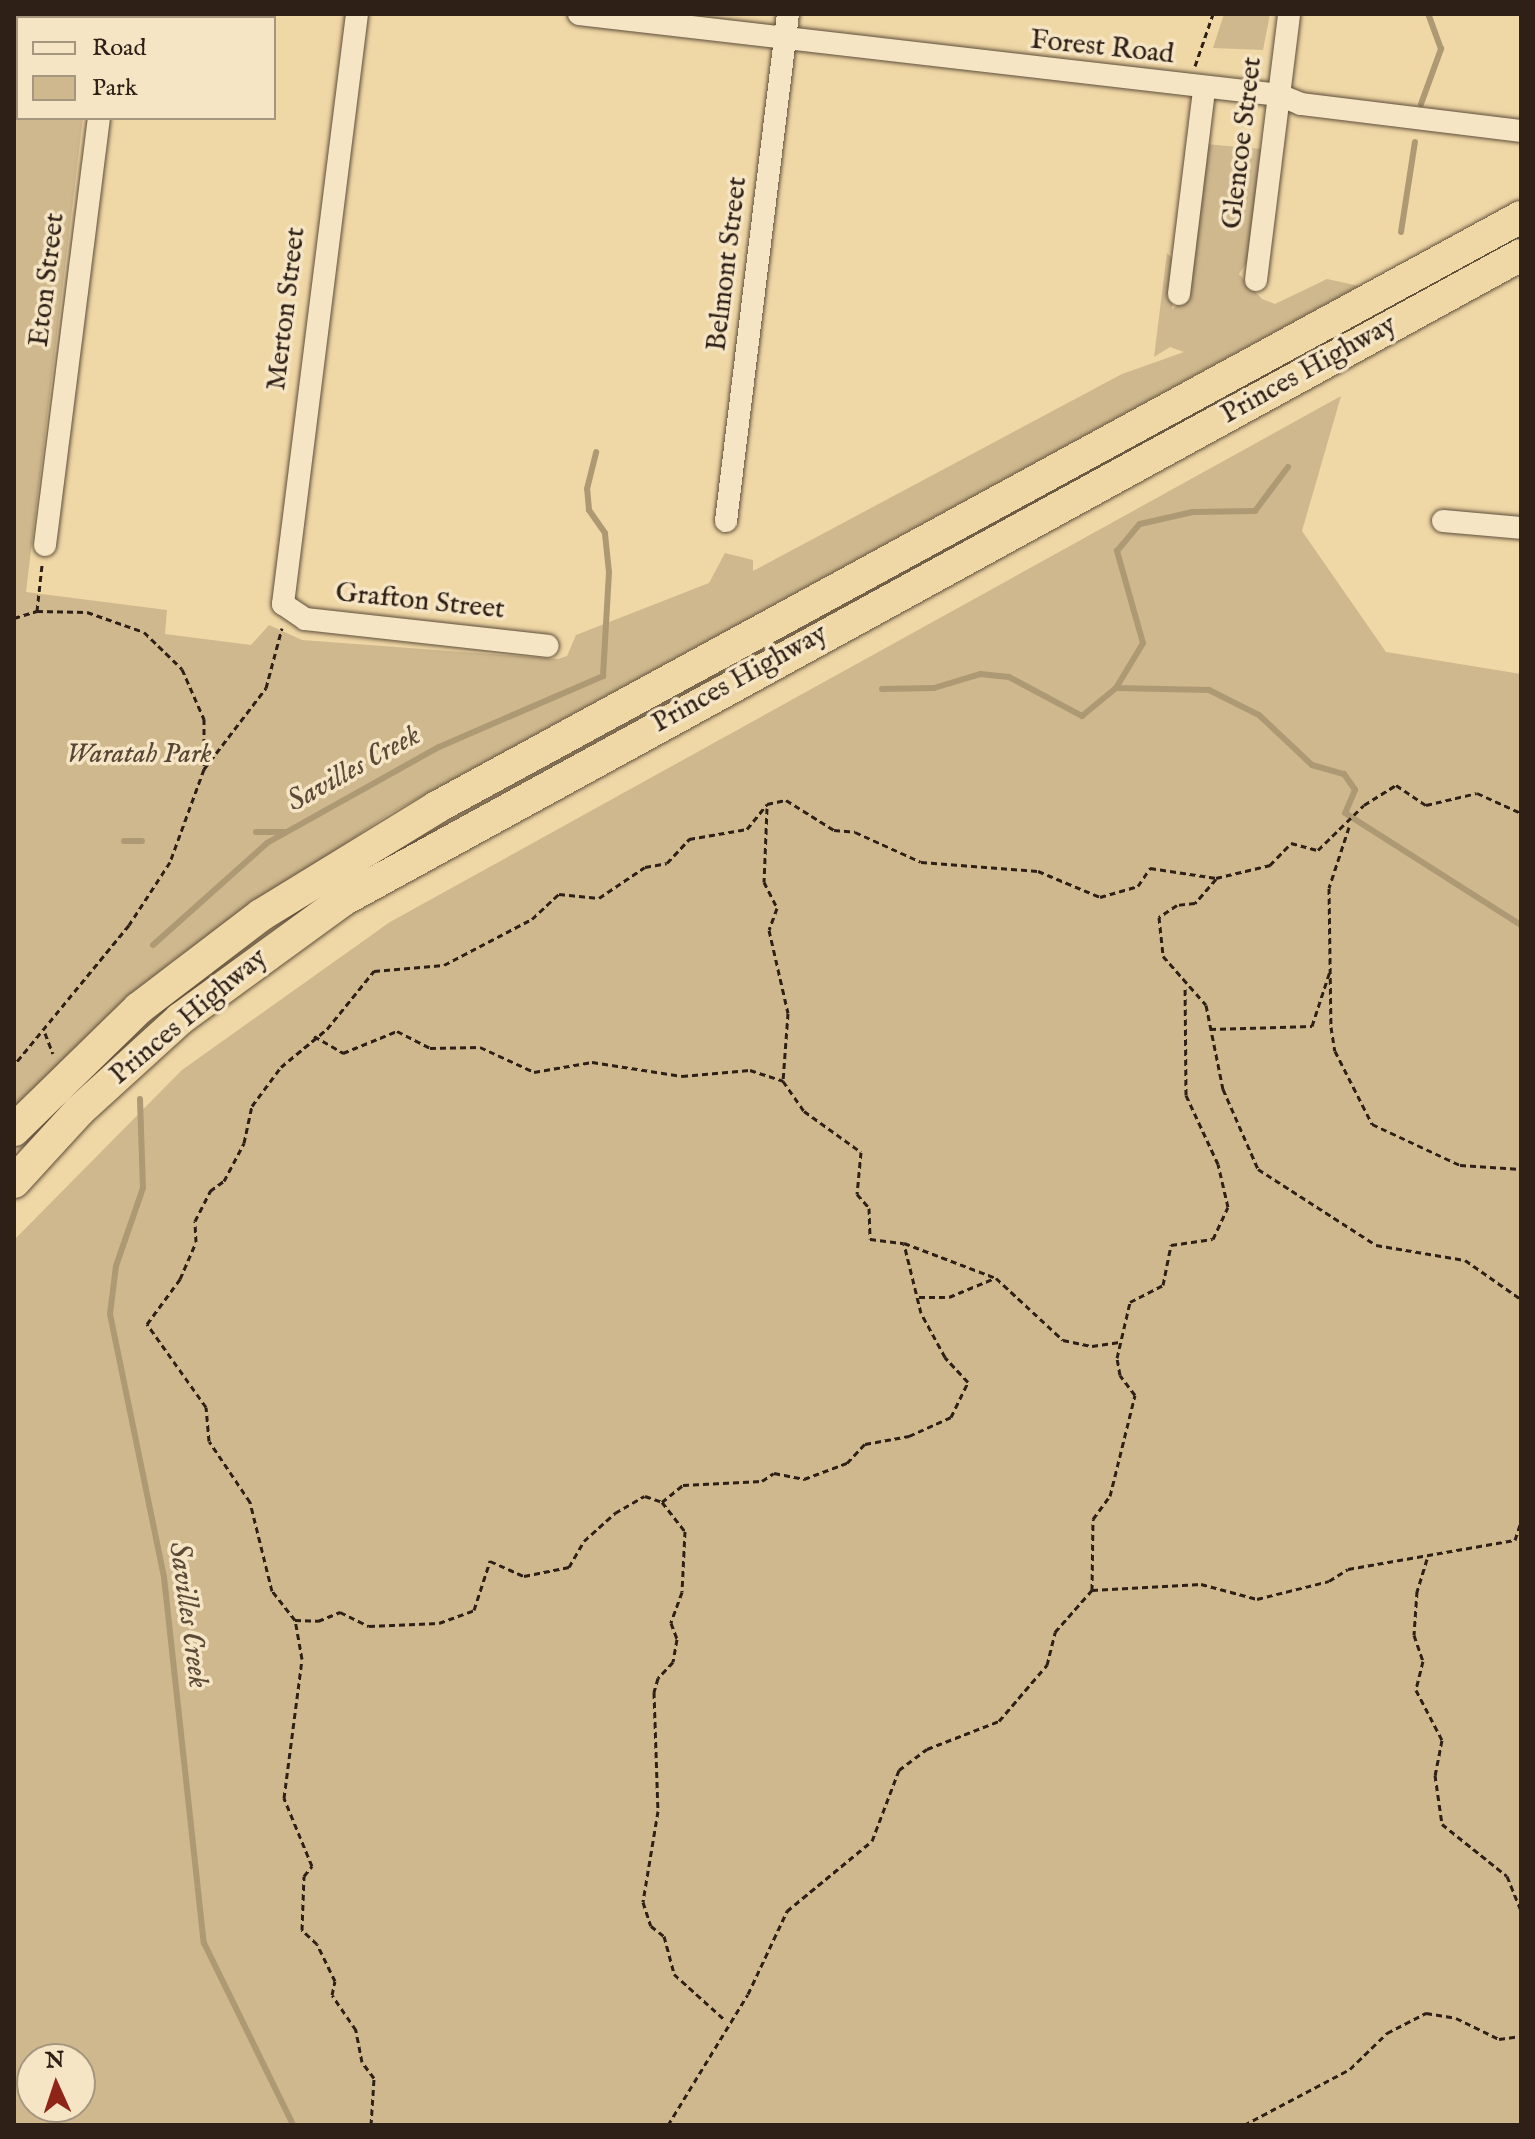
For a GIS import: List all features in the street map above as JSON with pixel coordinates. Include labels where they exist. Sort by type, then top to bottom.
[{"type":"highway","name":"Princes Highway","points":[[14,1130],[139,1008],[261,915],[437,807],[1521,217]]},
{"type":"highway","name":"Princes Highway","points":[[14,1182],[79,1111],[180,1019],[343,900],[1521,255]]},
{"type":"street","name":"Merton Street","points":[[287,612],[281,589],[357,14]]},
{"type":"street","name":"Forest Road","points":[[579,14],[1196,83],[1279,95],[1301,104],[1521,131]]},
{"type":"street","name":"Belmont Street","points":[[726,521],[788,14]]},
{"type":"street","name":"Glencoe Street","points":[[1256,280],[1289,14]]},
{"type":"street","name":"Glencoe Street","points":[[1179,294],[1196,83]]},
{"type":"street","name":"Eton Street","points":[[45,545],[99,120]]},
{"type":"street","points":[[1443,521],[1521,528]]},
{"type":"street","name":"Grafton Street","points":[[287,612],[305,619],[548,646]]},
{"type":"path","points":[[1196,83],[1213,14]]},
{"type":"path","points":[[37,611],[45,545]]},
{"type":"path","points":[[14,618],[37,611],[87,612],[144,632],[182,669],[204,719],[204,769]]},
{"type":"path","points":[[14,1065],[129,925],[170,862],[204,769],[266,688],[287,612]]},
{"type":"path","points":[[371,2125],[374,2078],[362,2062],[356,2030],[332,1995],[335,1981],[317,1944],[302,1930],[304,1876],[312,1866],[284,1798],[302,1659],[295,1620],[272,1591],[250,1502],[209,1441],[206,1407],[147,1324],[180,1279],[196,1242],[195,1221],[244,1143],[252,1106],[374,971],[444,965],[532,919],[559,894],[599,898],[645,867],[667,863],[689,839],[747,829],[767,804],[786,800],[834,830],[855,832],[931,865],[1038,871],[1100,897],[1138,886],[1150,868],[1216,878],[1270,865],[1291,843],[1318,850],[1350,823],[1364,805],[1396,785],[1426,805],[1477,793],[1521,813]]},
{"type":"path","points":[[767,804],[764,882],[777,908],[769,930],[788,1013],[783,1081]]},
{"type":"path","points":[[1350,823],[1329,888],[1335,1051],[1372,1124],[1460,1165],[1521,1169]]},
{"type":"path","points":[[1216,878],[1195,903],[1177,905],[1159,917],[1163,956],[1185,987],[1206,1005],[1223,1089],[1258,1169],[1288,1182],[1315,1209],[1376,1245],[1465,1260],[1521,1299]]},
{"type":"path","points":[[1210,1029],[1312,1026],[1332,967]]},
{"type":"path","points":[[668,2125],[694,2089],[726,2021],[748,1994],[787,1911],[861,1857],[872,1841],[899,1770],[927,1749],[999,1721],[1047,1665],[1055,1632],[1092,1590],[1093,1519],[1110,1496],[1135,1395],[1120,1375],[1120,1342],[1130,1302],[1163,1285],[1171,1245],[1213,1239],[1228,1207],[1218,1164],[1186,1095],[1185,987]]},
{"type":"path","points":[[314,1036],[343,1053],[397,1031],[430,1048],[480,1047],[534,1072],[592,1062],[682,1076],[750,1070],[783,1081],[804,1111],[861,1152],[857,1194],[869,1208],[870,1239],[904,1243],[996,1278],[1063,1340],[1092,1346],[1120,1342]]},
{"type":"path","points":[[662,1502],[683,1485],[762,1481],[774,1473],[804,1479],[847,1463],[865,1444],[909,1436],[951,1417],[968,1382],[945,1357],[919,1297],[904,1243]]},
{"type":"path","points":[[919,1297],[949,1297],[996,1278]]},
{"type":"path","points":[[295,1620],[318,1621],[340,1612],[369,1626],[439,1623],[474,1610],[490,1561],[524,1576],[569,1567],[584,1541],[615,1513],[645,1496],[662,1502],[685,1531],[682,1592],[671,1623],[677,1639],[673,1662],[658,1678],[654,1692],[658,1811],[643,1902],[651,1926],[664,1936],[674,1974],[726,2021]]},
{"type":"path","points":[[1092,1590],[1201,1584],[1257,1599],[1329,1581],[1348,1569],[1427,1559],[1515,1540],[1521,1522]]},
{"type":"path","points":[[1427,1559],[1417,1591],[1414,1635],[1423,1661],[1416,1690],[1442,1740],[1435,1775],[1442,1824],[1507,1876],[1521,1910]]},
{"type":"path","points":[[1244,2125],[1339,2075],[1387,2033],[1426,2013],[1456,2018],[1499,2039],[1521,2036]]},
{"type":"green space","name":"Waratah Park","points":[[14,14],[96,14],[16,16],[16,120],[83,120],[26,592],[167,610],[165,634],[251,645],[269,625],[302,640],[558,659],[567,656],[576,635],[709,583],[725,553],[753,560],[753,571],[1122,374],[1184,352],[1170,347],[1154,357],[1167,253],[1177,263],[1172,309],[1182,303],[1205,144],[1263,149],[1253,253],[1239,274],[1262,299],[1275,304],[1327,279],[1359,286],[389,814],[170,963],[14,1110]]},
{"type":"green space","points":[[1224,14],[1270,14],[1263,50],[1213,48]]},
{"type":"green space","points":[[1341,396],[1302,531],[1386,652],[1521,674],[1521,2125],[14,2125],[14,1240],[182,1070],[390,922]]},
{"type":"waterway","points":[[1421,104],[1441,49],[1429,16]]},
{"type":"waterway","points":[[1401,232],[1415,142]]},
{"type":"waterway","name":"Savilles Creek","points":[[153,945],[267,843],[439,747],[603,676],[609,572],[605,533],[589,510],[587,489],[596,452]]},
{"type":"waterway","points":[[1116,688],[1143,643],[1117,551],[1140,524],[1193,512],[1255,511],[1288,467]]},
{"type":"waterway","name":"Savilles Creek","points":[[882,689],[934,688],[980,674],[1009,677],[1082,716],[1116,688],[1209,690],[1259,715],[1312,765],[1344,774],[1355,790],[1345,813],[1521,925]]},
{"type":"waterway","points":[[256,832],[284,832]]},
{"type":"waterway","points":[[124,841],[142,841]]},
{"type":"waterway","name":"Savilles Creek","points":[[140,1099],[143,1188],[116,1266],[110,1314],[164,1577],[204,1943],[293,2125]]}]
